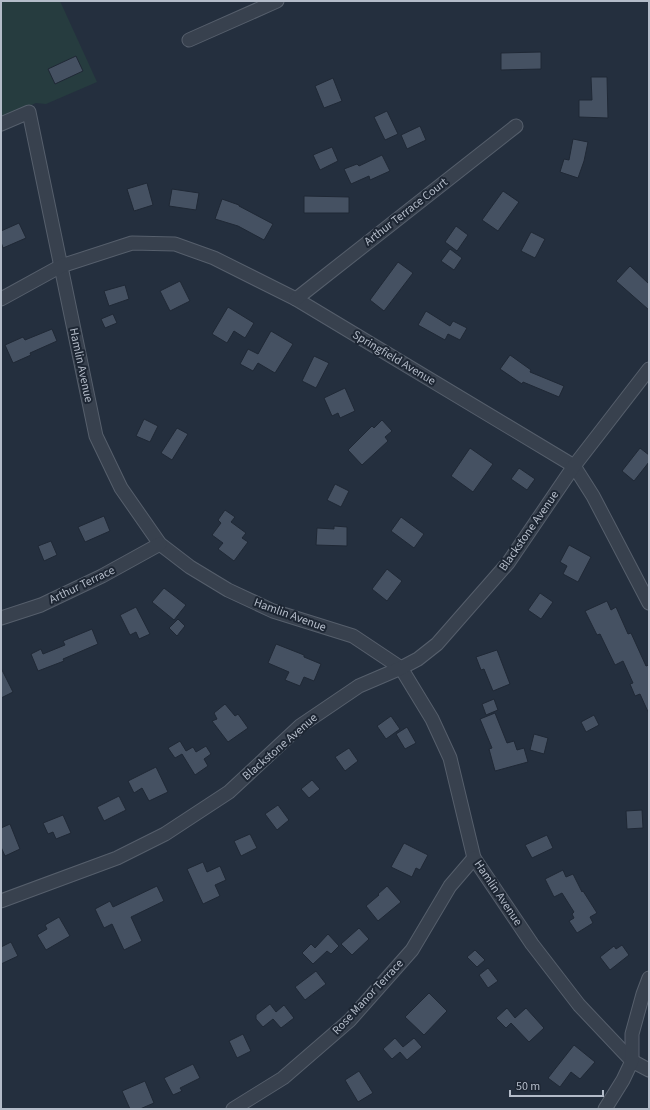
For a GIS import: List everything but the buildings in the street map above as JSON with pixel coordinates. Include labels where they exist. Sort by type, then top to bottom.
[{"type":"street","points":[[189,40],[277,1]]},
{"type":"street","name":"Hamlin Avenue","points":[[1,124],[29,112],[96,436],[121,488],[160,544],[190,567],[228,590],[273,610],[353,636],[401,668],[432,719],[450,758],[474,858],[532,944],[579,1005],[632,1060],[649,1070]]},
{"type":"street","name":"Arthur Terrace Court","points":[[296,299],[516,126]]},
{"type":"street","name":"Springfield Avenue","points":[[1,300],[61,266],[132,243],[175,244],[214,258],[296,299],[574,466],[593,496],[649,603]]},
{"type":"street","name":"Blackstone Avenue","points":[[1,901],[117,858],[165,834],[229,792],[300,726],[359,686],[418,659],[437,644],[508,563],[574,466],[649,369]]},
{"type":"street","name":"Arthur Terrace","points":[[1,618],[40,605],[102,576],[160,544]]},
{"type":"street","name":"Rose Manor Terrace","points":[[233,1109],[283,1078],[350,1020],[412,950],[450,886],[474,858]]},
{"type":"street","points":[[605,1109],[623,1080],[632,1060],[632,1034],[649,978]]},
{"type":"green space","points":[[1,1],[60,1],[97,82],[46,104],[36,103],[1,118]]}]
